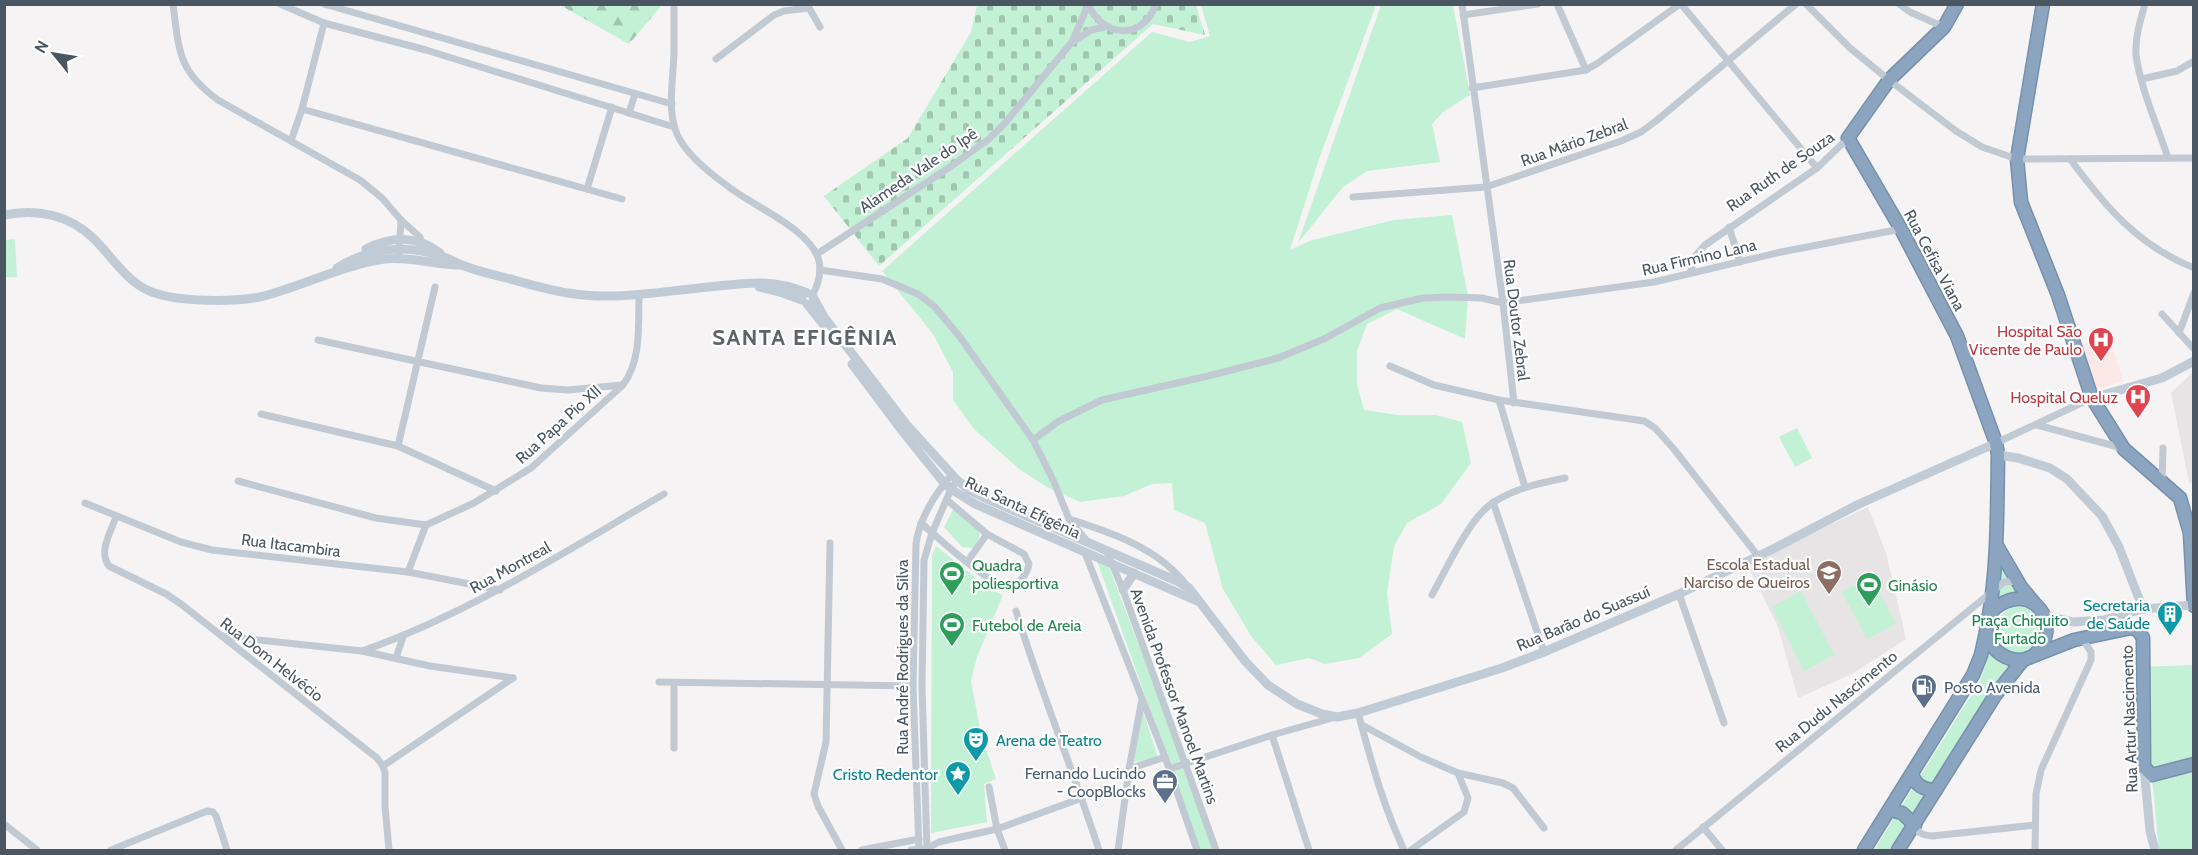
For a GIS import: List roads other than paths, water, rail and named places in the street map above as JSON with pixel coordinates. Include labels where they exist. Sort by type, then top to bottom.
[{"type":"highway","name":"Rua Ruth de Souza","points":[[1849,140],[1889,80],[1944,27],[1958,4]]},
{"type":"highway","points":[[2043,4],[2017,159],[2021,202],[2058,295],[2092,398],[2124,449],[2180,498],[2192,533],[2193,605]]},
{"type":"highway","name":"Rua Cefisa Viana","points":[[1849,140],[1901,229],[1957,336],[1995,449],[1994,591],[1981,655],[1973,675],[1864,850]]},
{"type":"highway","points":[[1996,544],[2018,581],[2041,611],[2048,632],[2042,648],[2035,654]]},
{"type":"highway","points":[[2023,660],[2014,660],[1998,654],[1988,640],[1987,626],[1994,610],[2003,602],[2015,599],[2027,601],[2041,611]]},
{"type":"highway","name":"Rua Artur Nascimento","points":[[2082,638],[2131,628],[2138,630],[2143,638],[2144,767]]},
{"type":"highway","points":[[1898,850],[1996,694],[2023,660],[2082,638]]},
{"type":"highway","points":[[2144,767],[2152,775],[2193,764]]},
{"type":"highway","points":[[1912,774],[1920,786],[1936,790]]},
{"type":"highway","points":[[1890,810],[1902,813],[1915,825]]},
{"type":"main road","points":[[4,215],[33,212],[62,218],[93,238],[132,280],[146,290],[172,297],[216,300],[259,297],[330,273],[378,261],[399,249],[420,251],[448,265],[461,265]]},
{"type":"main road","points":[[330,273],[351,259],[377,251],[399,249],[444,256],[461,265],[568,293],[585,295],[639,294],[736,284],[810,296]]},
{"type":"main road","name":"Rua Santa Efigênia","points":[[810,296],[906,424],[955,477],[984,498],[1155,570],[1188,588],[1245,661],[1268,685],[1296,704],[1337,717]]},
{"type":"main road","name":"Rua Santa Efigênia","points":[[810,296],[903,432],[948,486],[975,504],[1199,602]]},
{"type":"main road","points":[[2092,398],[2162,378],[2193,361]]},
{"type":"main road","points":[[1995,449],[2050,468],[2067,479],[2102,516],[2119,547],[2142,609]]},
{"type":"main road","name":"Rua Barão do Suassuí","points":[[1337,717],[1358,713],[1502,668],[1544,652],[1678,594],[1859,504],[1995,449]]},
{"type":"main road","points":[[1123,590],[1134,573]]},
{"type":"main road","points":[[2041,611],[2073,622],[2104,620],[2142,609],[2193,605]]},
{"type":"main road","name":"Rua Artur Nascimento","points":[[2144,767],[2150,831],[2155,850]]},
{"type":"street","points":[[173,4],[182,58],[189,74],[202,89],[372,189],[401,220],[416,232],[420,251]]},
{"type":"street","points":[[280,4],[324,23],[426,50],[674,127]]},
{"type":"street","points":[[324,4],[672,104]]},
{"type":"street","points":[[674,4],[672,104],[674,127],[680,140],[693,156],[732,189],[786,224],[817,254],[820,270],[819,282],[810,296]]},
{"type":"street","points":[[1088,5],[1095,18],[1105,27],[1118,31],[1131,30],[1143,24],[1153,14],[1156,4]]},
{"type":"street","name":"Rua Doutor Zebral","points":[[1462,4],[1503,303],[1514,403],[1644,421],[1655,428],[1758,556]]},
{"type":"street","points":[[1463,15],[1538,4]]},
{"type":"street","points":[[1557,4],[1586,70]]},
{"type":"street","points":[[1472,88],[1586,70],[1680,4],[1817,168]]},
{"type":"street","name":"Rua Mário Zebral","points":[[1353,197],[1486,187],[1641,132],[1796,4]]},
{"type":"street","points":[[1806,4],[1850,48],[1889,80],[1956,131],[1982,147],[2017,159],[2193,158]]},
{"type":"street","points":[[1899,4],[1910,12],[1944,27]]},
{"type":"street","points":[[2145,4],[2137,37],[2136,55],[2168,158]]},
{"type":"street","name":"Alameda Vale do Ipê","points":[[817,254],[989,139],[1072,42],[1088,5]]},
{"type":"street","points":[[716,59],[774,15],[784,11],[808,6],[820,27]]},
{"type":"street","points":[[291,141],[302,109],[324,23]]},
{"type":"street","name":"Alameda Vale do Ipê","points":[[1072,42],[1091,30],[1105,27]]},
{"type":"street","points":[[426,50],[430,35]]},
{"type":"street","points":[[2142,79],[2177,71],[2193,62]]},
{"type":"street","points":[[629,113],[635,94]]},
{"type":"street","points":[[587,189],[612,107]]},
{"type":"street","points":[[302,109],[622,199]]},
{"type":"street","name":"Rua Ruth de Souza","points":[[1690,273],[1696,255],[1705,245],[1817,168],[1849,140]]},
{"type":"street","points":[[2070,159],[2101,200],[2147,244],[2193,268]]},
{"type":"street","points":[[399,249],[401,220]]},
{"type":"street","name":"Rua Ruth de Souza","points":[[1730,226],[1740,262]]},
{"type":"street","name":"Rua Firmino Lana","points":[[1033,440],[1059,421],[1102,400],[1278,358],[1324,339],[1380,308],[1423,298],[1447,297],[1482,298],[1503,303],[1654,282],[1901,229]]},
{"type":"street","points":[[820,270],[882,279],[925,299],[934,306],[960,337],[1033,440],[1069,519],[1087,542]]},
{"type":"street","points":[[398,446],[435,287]]},
{"type":"street","points":[[2179,333],[2193,293]]},
{"type":"street","name":"Rua Papa Pio XII","points":[[426,525],[496,491],[531,468],[623,385],[632,373],[636,360],[639,294]]},
{"type":"street","points":[[2162,314],[2193,349]]},
{"type":"street","points":[[318,340],[541,388],[568,390],[623,385]]},
{"type":"street","points":[[1390,366],[1409,376],[1434,384],[1514,403]]},
{"type":"street","name":"Rua Barão do Suassuí","points":[[1995,449],[2092,398]]},
{"type":"street","points":[[1499,400],[1525,487]]},
{"type":"street","points":[[261,414],[398,446],[496,491]]},
{"type":"street","points":[[2037,425],[2124,449]]},
{"type":"street","points":[[2162,482],[2163,448]]},
{"type":"street","name":"Rua André Rodrigues da Silva","points":[[916,850],[918,839],[914,686],[916,544],[921,523],[955,477]]},
{"type":"street","points":[[1432,595],[1469,530],[1493,502],[1525,487],[1565,478]]},
{"type":"street","points":[[238,481],[376,518],[426,525],[408,572]]},
{"type":"street","name":"Rua André Rodrigues da Silva","points":[[927,849],[922,676],[924,560],[932,533],[947,501],[948,486]]},
{"type":"street","name":"Rua Montreal","points":[[362,651],[403,637],[500,590],[664,494]]},
{"type":"street","points":[[921,523],[967,562],[998,584],[1008,586],[1027,574],[1029,564],[1024,554],[987,534],[947,501]]},
{"type":"street","points":[[1493,502],[1544,652]]},
{"type":"street","name":"Rua Itacambira","points":[[85,503],[181,542],[212,549],[408,572],[500,590]]},
{"type":"street","name":"Rua Dom Helvécio","points":[[116,517],[104,552],[109,566],[166,594],[365,748],[383,766]]},
{"type":"street","points":[[1069,519],[1120,537],[1150,552],[1167,563],[1188,588]]},
{"type":"street","points":[[967,562],[987,534]]},
{"type":"street","points":[[830,543],[826,742],[814,794],[842,850]]},
{"type":"street","name":"Avenida Professor Manoel Martins","points":[[1106,550],[1123,590],[1216,850]]},
{"type":"street","name":"Avenida Professor Manoel Martins","points":[[1085,553],[1165,757],[1197,850]]},
{"type":"street","name":"Rua Dudu Nascimento","points":[[1676,850],[2004,582],[2018,581]]},
{"type":"street","points":[[1678,594],[1724,723]]},
{"type":"street","points":[[1016,611],[1037,677],[1099,850]]},
{"type":"street","points":[[222,636],[362,651],[430,666],[513,678],[383,766],[388,850]]},
{"type":"street","points":[[396,658],[403,637]]},
{"type":"street","points":[[2035,850],[2036,794],[2042,770],[2091,660],[2091,652],[2082,638]]},
{"type":"street","points":[[658,682],[914,686]]},
{"type":"street","points":[[674,683],[674,748]]},
{"type":"street","points":[[1118,850],[1129,769],[1142,699]]},
{"type":"street","points":[[1358,713],[1388,815],[1404,850]]},
{"type":"street","name":"Rua Barão do Suassuí","points":[[1169,769],[1272,735],[1337,717]]},
{"type":"street","points":[[1362,725],[1411,752],[1458,773],[1503,783],[1513,788],[1544,828]]},
{"type":"street","points":[[1272,735],[1309,850]]},
{"type":"street","points":[[1129,769],[1165,757]]},
{"type":"street","points":[[1411,850],[1464,812],[1468,798],[1458,773]]},
{"type":"street","points":[[989,788],[997,829],[1005,850]]},
{"type":"street","points":[[916,850],[927,849],[939,842],[997,829],[1082,798]]},
{"type":"street","points":[[111,850],[207,811],[213,812],[216,816],[227,850]]},
{"type":"street","points":[[4,824],[37,850]]},
{"type":"street","points":[[1915,825],[1917,832],[1932,836],[2035,825]]},
{"type":"street","points":[[1703,827],[1722,850]]},
{"type":"street","points":[[862,850],[927,837],[939,842]]},
{"type":"place","name":"Hospital São Vicente de Paulo","points":[[2101,363]]},
{"type":"place","name":"Hospital Queluz","points":[[2138,420]]},
{"type":"place","name":"Escola Estadual Narciso de Queiros","points":[[1829,596]]},
{"type":"place","name":"Quadra poliesportiva","points":[[952,597]]},
{"type":"place","name":"Ginásio","points":[[1869,608]]},
{"type":"place","name":"Secretaria de Saúde","points":[[2170,637]]},
{"type":"place","name":"Futebol de Areia","points":[[952,648]]},
{"type":"place","name":"Posto Avenida","points":[[1924,710]]},
{"type":"place","name":"Arena de Teatro","points":[[976,763]]},
{"type":"place","name":"Cristo Redentor","points":[[958,797]]},
{"type":"place","name":"Fernando Lucindo - CoopBlocks","points":[[1165,805]]},
{"type":"district","name":"SANTA EFIGÊNIA","points":[[805,337]]},
{"type":"park label","name":"Praça Chiquito Furtado","points":[[2020,629]]}]
